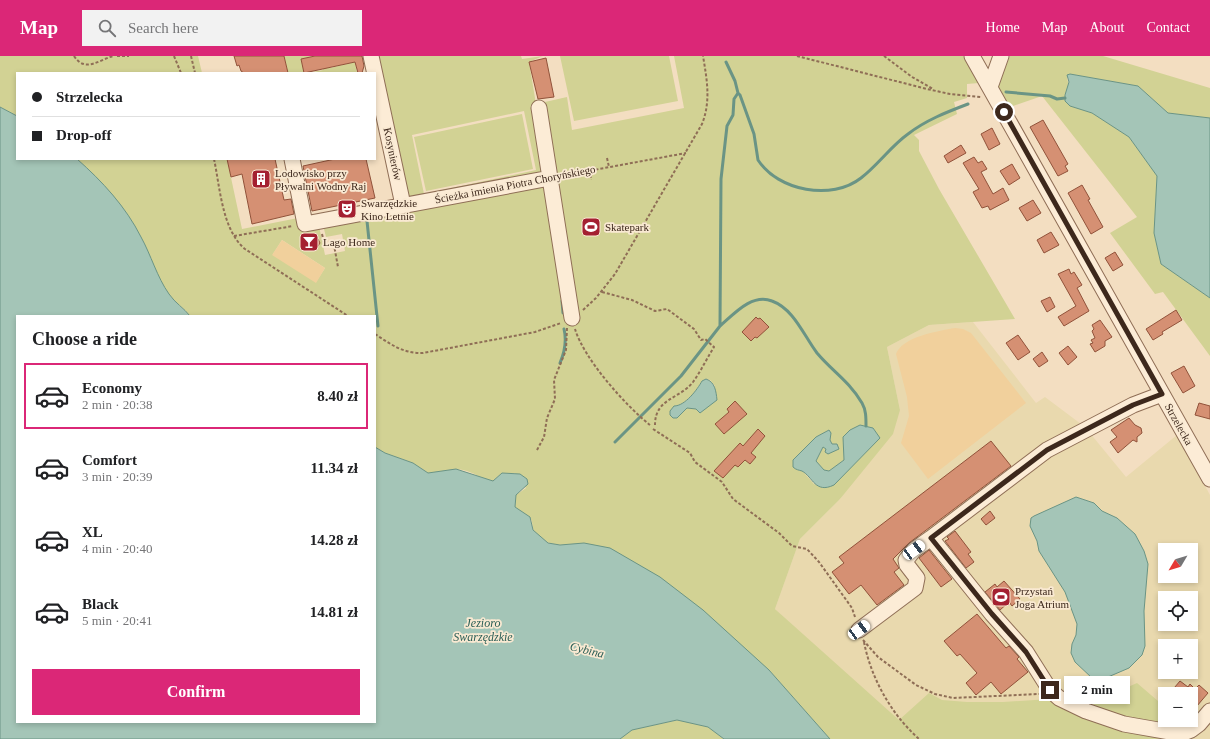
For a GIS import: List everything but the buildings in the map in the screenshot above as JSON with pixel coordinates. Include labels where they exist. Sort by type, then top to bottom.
[{"type":"street","name":"Kosynierów","points":[[371,56],[374,72]]},
{"type":"street","name":"Strzelecka","points":[[972,56],[1210,479]]},
{"type":"street","points":[[993,93],[1001,56]]},
{"type":"street","name":"Kosynierów","points":[[376,80],[403,205]]},
{"type":"street","points":[[539,108],[569,319]]},
{"type":"street","points":[[292,160],[313,222]]},
{"type":"street","name":"Ścieżka imienia Piotra Choryńskiego","points":[[313,222],[550,178]]},
{"type":"street","points":[[861,635],[915,588],[917,578],[907,565],[906,560],[914,550],[1047,450],[1133,405],[1162,394]]},
{"type":"street","points":[[931,538],[992,614],[1026,652],[1050,690],[1066,702],[1124,724],[1181,734],[1199,724],[1210,711]]},
{"type":"path","points":[[74,56],[80,63],[85,65],[113,56]]},
{"type":"path","points":[[117,56],[129,56]]},
{"type":"path","points":[[174,56],[181,72]]},
{"type":"path","points":[[191,56],[195,72]]},
{"type":"path","points":[[376,335],[400,349],[412,352],[428,352],[535,332],[569,319],[602,292],[615,274],[702,124],[707,110],[708,86],[703,56]]},
{"type":"path","points":[[797,56],[936,91],[993,93]]},
{"type":"path","points":[[884,56],[912,77],[936,91]]},
{"type":"path","name":"Ścieżka imienia Piotra Choryńskiego","points":[[550,178],[686,153]]},
{"type":"path","points":[[607,158],[609,167]]},
{"type":"path","points":[[214,160],[227,221],[234,236],[245,249],[346,315]]},
{"type":"path","points":[[590,170],[591,180]]},
{"type":"path","points":[[234,236],[313,222],[325,246],[334,244],[338,266]]},
{"type":"path","points":[[602,292],[632,300],[656,311],[667,309],[694,329],[702,340],[705,339],[714,347],[692,383],[661,406],[655,414],[655,425]]},
{"type":"path","points":[[569,319],[586,353],[636,412],[650,425]]},
{"type":"path","points":[[537,450],[544,436],[546,418],[555,399],[554,380],[566,350],[569,319]]},
{"type":"path","points":[[653,429],[690,453],[695,462],[722,482],[733,499],[778,533],[792,546],[807,549],[819,562],[852,608],[868,661],[884,695],[898,716],[919,739]]},
{"type":"path","points":[[861,635],[878,657],[916,685],[935,694],[953,698],[1035,695],[1050,690]]},
{"type":"shaded area","points":[[973,322],[1036,403],[1045,397],[1085,427],[1126,477],[1177,435],[1210,495],[1210,739],[914,739],[775,609],[800,539],[840,499],[900,410],[887,347],[929,325]]},
{"type":"green space","points":[[0,56],[198,56],[202,72],[16,72],[16,115],[0,107]]},
{"type":"green space","points":[[284,56],[315,56],[301,59],[304,72],[288,72]]},
{"type":"green space","points":[[321,56],[327,56],[330,68],[355,62],[357,72],[313,72],[323,70]]},
{"type":"green space","points":[[377,56],[521,56],[522,59],[543,56],[529,62],[536,104],[567,97],[572,130],[684,108],[674,56],[963,56],[979,83],[967,84],[967,98],[954,102],[957,114],[914,135],[919,140],[919,151],[939,189],[1015,319],[929,325],[887,347],[900,410],[893,434],[840,499],[800,539],[775,609],[899,720],[929,693],[942,700],[967,702],[1003,702],[1050,699],[1173,739],[830,739],[769,670],[584,543],[563,545],[549,543],[542,540],[533,529],[531,519],[515,507],[516,495],[526,488],[515,473],[502,473],[493,481],[463,470],[428,473],[413,463],[385,453],[376,448],[376,315],[189,315],[173,299],[162,284],[138,231],[127,214],[107,190],[78,160],[227,160],[242,229],[298,218],[319,226],[325,255],[345,251],[342,234],[326,237],[323,225],[408,197]],"holes":[[[524,111],[536,170],[424,194],[412,135]],[[282,240],[325,268],[316,282],[273,254]],[[706,379],[710,380],[715,386],[696,409],[687,408],[677,418],[674,406],[686,400],[694,393],[702,381]],[[860,425],[873,428],[879,438],[834,485],[821,486],[814,484],[793,460],[816,437],[829,430],[832,444],[836,444],[839,449],[827,450],[823,447],[816,461],[824,470],[829,471],[844,460],[843,442]]]},
{"type":"green space","points":[[560,56],[669,56],[678,101],[574,121]]},
{"type":"green space","points":[[1010,56],[1103,56],[1210,88],[1210,118],[1168,113],[1138,86],[1070,74],[1067,78],[1069,86],[1065,95],[1070,106],[1092,113],[1129,137],[1157,176],[1154,233],[1161,264],[1210,298],[1210,356],[1163,292],[1155,294],[1110,233],[1137,217],[1042,96],[1010,107],[998,86]]},
{"type":"green space","points":[[522,114],[533,169],[426,191],[414,137]]},
{"type":"green space","points":[[1137,683],[1158,701],[1158,727],[1105,713],[1092,703]]},
{"type":"green space","points":[[678,720],[708,727],[724,739],[620,739],[632,730]]},
{"type":"green space","points":[[1159,727],[1182,727],[1171,730]]},
{"type":"sand","points":[[282,240],[325,268],[316,283],[272,255]]},
{"type":"sand","points":[[955,328],[963,329],[971,333],[1026,403],[928,479],[901,443],[909,416],[907,397],[896,354],[905,343],[913,339],[930,333]]},
{"type":"water","points":[[1070,74],[1138,86],[1168,113],[1210,118],[1210,298],[1161,264],[1154,233],[1157,176],[1129,137],[1092,113],[1070,106],[1065,101],[1065,95],[1069,82],[1067,75]]},
{"type":"water","name":"Jezioro Swarzędzkie","points":[[0,107],[16,115],[16,160],[78,160],[104,185],[121,205],[135,226],[169,294],[189,315],[16,315],[16,723],[376,723],[376,448],[385,453],[413,463],[428,473],[456,469],[493,481],[502,473],[520,474],[527,479],[528,484],[516,495],[515,507],[530,517],[533,530],[548,543],[560,545],[584,543],[610,548],[660,577],[703,610],[769,670],[830,739],[724,739],[708,727],[677,720],[632,730],[620,739],[0,739]]},
{"type":"water","points":[[706,379],[713,385],[717,400],[700,413],[696,409],[687,408],[677,418],[673,418],[670,415],[670,411],[674,406],[686,400],[694,393],[702,381]]},
{"type":"water","points":[[860,425],[873,428],[880,438],[834,485],[828,487],[818,486],[806,474],[793,467],[793,460],[816,437],[829,430],[831,433],[830,440],[832,444],[837,444],[839,449],[828,454],[825,452],[826,449],[823,447],[816,461],[824,470],[829,471],[844,460],[843,437],[850,430]]},
{"type":"water","points":[[1076,497],[1094,503],[1102,511],[1117,518],[1135,534],[1144,551],[1148,564],[1144,611],[1145,646],[1142,655],[1129,668],[1101,680],[1092,678],[1075,662],[1071,653],[1072,644],[1076,635],[1077,624],[1065,592],[1039,551],[1037,541],[1030,526],[1031,518],[1034,516]]},
{"type":"waterway","points":[[726,62],[735,81],[738,93]]},
{"type":"waterway","points":[[1006,92],[1050,96],[1057,99],[1065,98]]},
{"type":"waterway","points":[[615,442],[681,376],[720,326],[721,179],[727,126],[733,115],[734,99],[738,93],[754,134],[758,160],[767,171],[778,179],[792,185],[821,191],[849,185],[861,178],[896,144],[915,129],[937,117],[968,104]]},
{"type":"waterway","points":[[367,221],[378,326]]},
{"type":"waterway","points":[[720,326],[750,302],[765,299],[780,305],[792,316],[817,353],[852,388],[857,395],[864,408],[866,426]]},
{"type":"waterway","points":[[562,301],[563,313]]},
{"type":"waterway","points":[[560,363],[565,346],[564,329]]},
{"type":"place","name":"Lodowisko przy Pływalni Wodny Raj","points":[[261,179]]},
{"type":"place","name":"Swarzędzkie Kino Letnie","points":[[347,209]]},
{"type":"place","name":"Skatepark","points":[[591,227]]},
{"type":"place","name":"Lago Home","points":[[309,242]]},
{"type":"place","name":"Przystań Joga Atrium","points":[[1001,597]]},
{"type":"route","points":[[1004,112],[1162,394],[1133,405],[1098,422],[1047,450],[931,538],[992,614],[1026,652],[1050,690]]},
{"type":"water label","name":"Cybina","points":[[587,650]]}]
